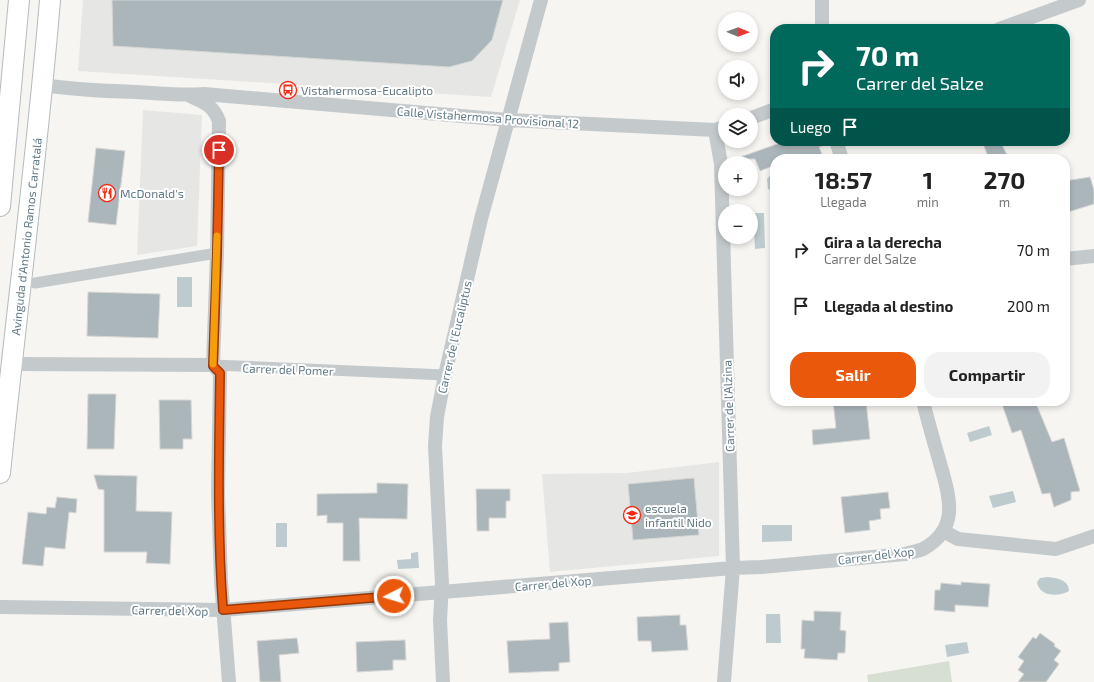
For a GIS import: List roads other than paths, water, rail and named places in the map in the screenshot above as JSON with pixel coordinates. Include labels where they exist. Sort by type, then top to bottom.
[{"type":"main road","points":[[0,206],[19,0]]},
{"type":"main road","name":"Avinguda d'Antonio Ramos Carratalá","points":[[0,473],[44,85],[50,0]]},
{"type":"street","name":"Carrer de l'Eucaliptus","points":[[443,682],[435,446],[437,417],[444,375],[481,219],[541,0]]},
{"type":"street","points":[[822,0],[822,24]]},
{"type":"street","points":[[1012,24],[1079,0]]},
{"type":"street","name":"Calle Vistahermosa Provisional 12","points":[[44,85],[188,95],[204,94],[508,120],[718,129]]},
{"type":"street","name":"Calle Vistahermosa Provisional 12","points":[[188,95],[205,102],[211,107],[216,112],[219,121]]},
{"type":"street","name":"Calle Vistahermosa Provisional 12","points":[[219,121],[229,107],[235,103],[252,99]]},
{"type":"street","points":[[758,115],[770,111]]},
{"type":"street","points":[[219,121],[217,253],[213,366],[220,373],[218,493],[221,581],[229,682]]},
{"type":"street","name":"Carrer de l'Alzina","points":[[721,148],[734,568],[724,682]]},
{"type":"street","points":[[35,283],[217,253]]},
{"type":"street","points":[[1070,258],[1094,256]]},
{"type":"street","name":"Carrer del Pomer","points":[[12,364],[213,366],[444,375]]},
{"type":"street","points":[[924,406],[948,491],[950,509],[948,521],[943,531],[958,539],[1056,549],[1094,536]]},
{"type":"street","name":"Carrer del Xop","points":[[0,607],[223,610],[441,593],[905,554],[922,549],[943,531]]},
{"type":"place","name":"Vistahermosa-Eucalipto","points":[[288,90]]},
{"type":"place","name":"McDonald's","points":[[107,193]]},
{"type":"place","name":"escuela infantil Nido","points":[[632,515]]}]
